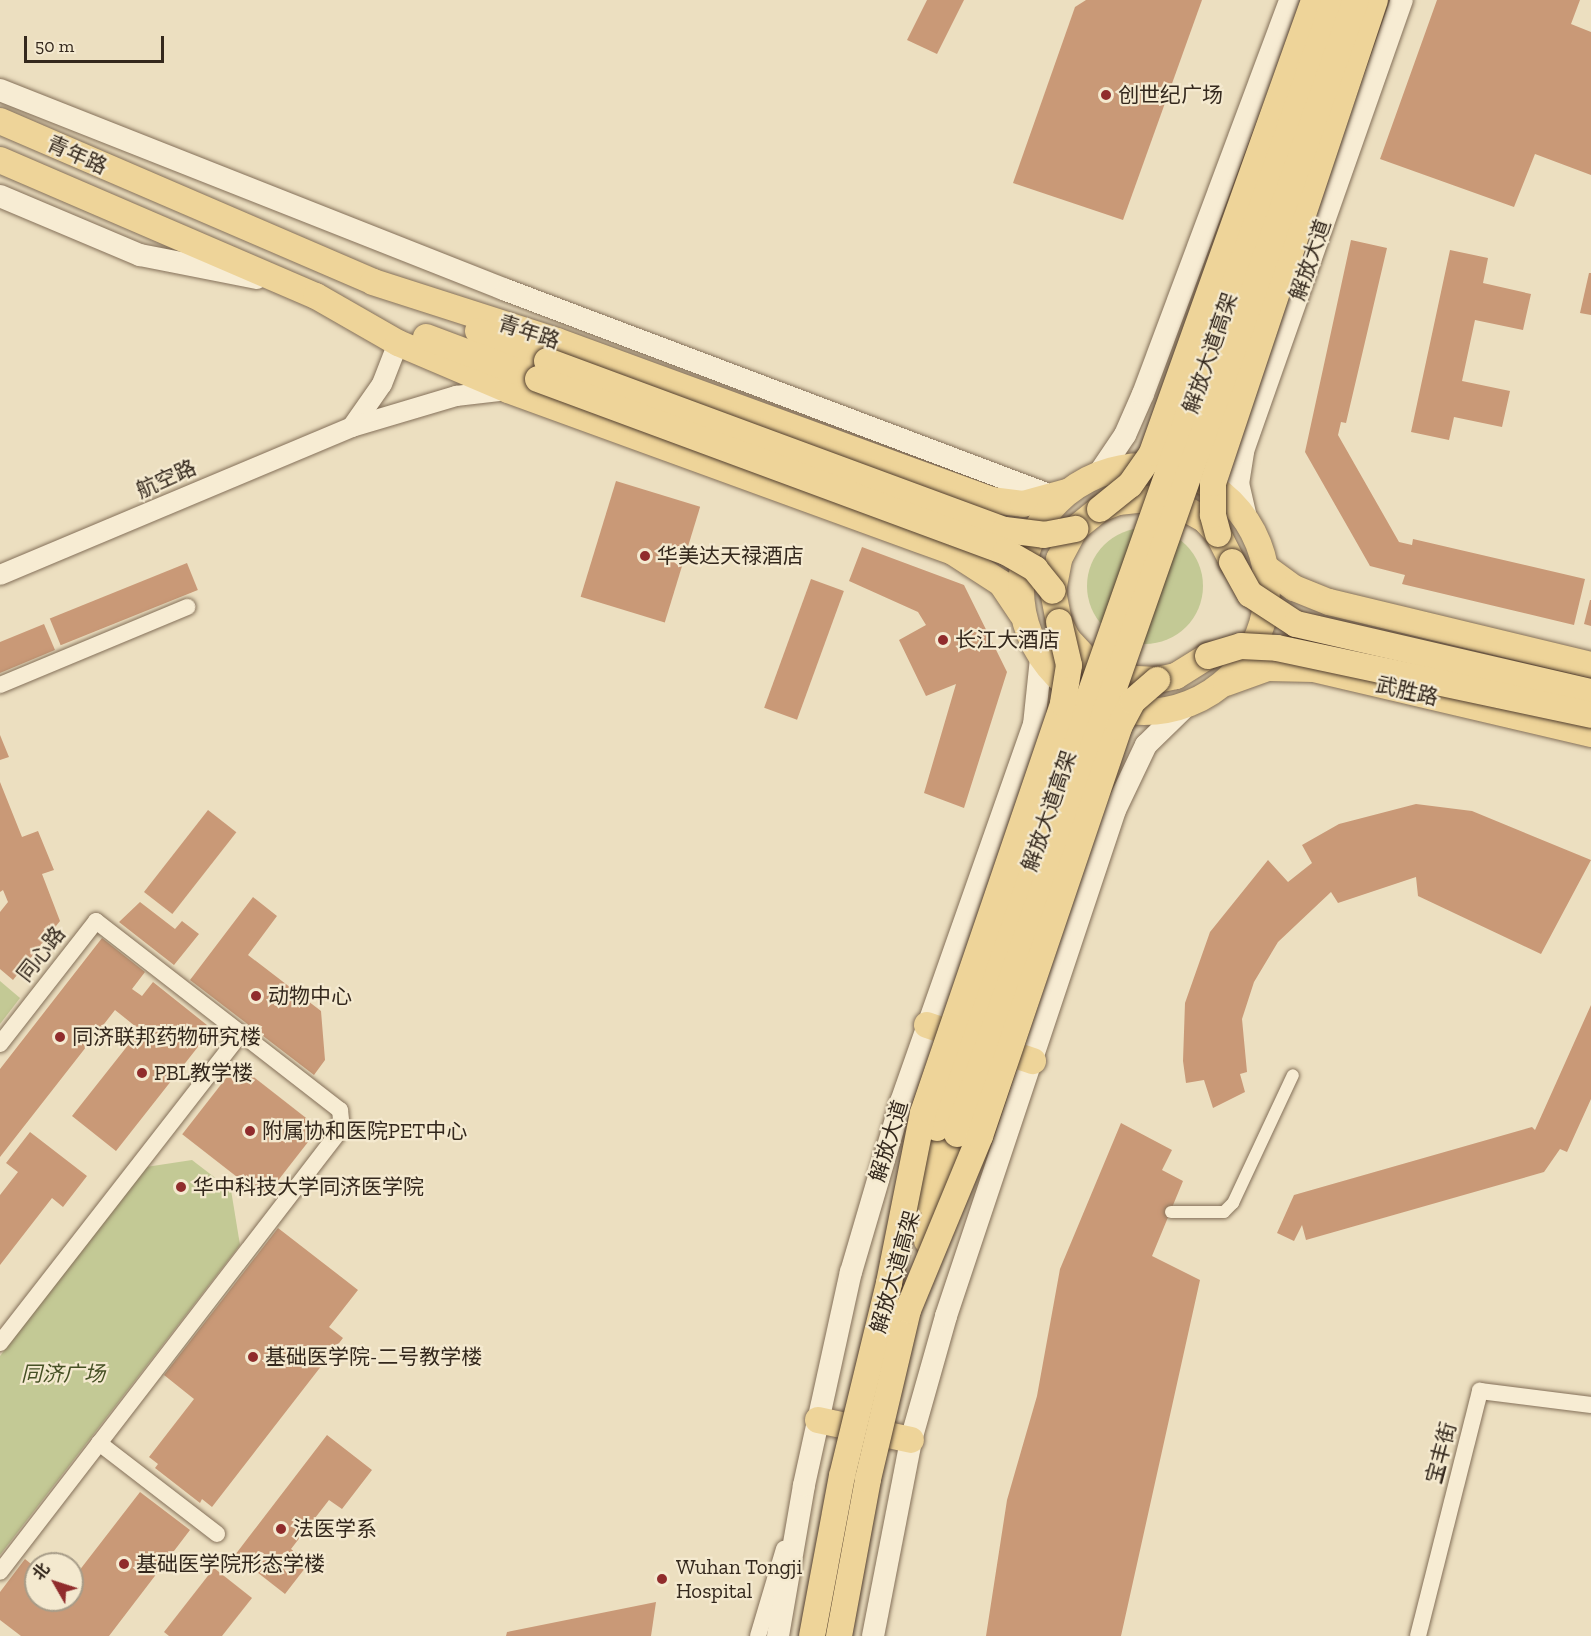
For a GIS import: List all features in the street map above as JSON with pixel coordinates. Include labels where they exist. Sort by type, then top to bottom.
[{"type":"main road","points":[[1098,474],[1125,435],[1143,394],[1290,0]]},
{"type":"main road","points":[[889,1283],[923,1113],[1063,703],[1069,665],[1053,591],[1059,559],[1076,529],[1130,485],[1152,453],[1314,0]]},
{"type":"main road","name":"解放大道高架","points":[[812,1636],[842,1476],[889,1283],[941,1116],[1335,0]]},
{"type":"main road","name":"解放大道高架","points":[[839,1636],[871,1468],[908,1310],[957,1134],[1356,0]]},
{"type":"main road","points":[[1375,0],[1213,483],[1212,507],[1218,534],[1250,594],[1296,624],[1591,692]]},
{"type":"main road","name":"解放大道","points":[[1247,522],[1238,484],[1242,451],[1402,0]]},
{"type":"main road","points":[[8,94],[506,290],[1061,495]]},
{"type":"main road","points":[[8,94],[147,186]]},
{"type":"main road","name":"青年路","points":[[0,121],[374,282],[557,341],[991,500],[1023,504],[1061,495]]},
{"type":"main road","name":"青年路","points":[[0,160],[316,296],[398,343],[508,390],[953,552],[1001,583],[1022,614]]},
{"type":"main road","points":[[0,196],[140,255],[288,284]]},
{"type":"main road","points":[[374,282],[542,370],[1006,552],[1035,569],[1053,591]]},
{"type":"main road","points":[[316,296],[542,370],[1005,530],[1044,535],[1076,529]]},
{"type":"main road","points":[[873,1636],[911,1440],[946,1316],[1135,762],[1158,731],[1187,705],[1223,684],[1246,657],[1261,627],[1266,605],[1265,567],[1247,522],[1219,491],[1177,470],[1149,466],[1098,474],[1061,495],[1032,536],[1023,563],[1022,614],[1041,658],[1065,686],[1102,706],[1145,713],[1187,705]]},
{"type":"main road","points":[[1100,509],[1118,502],[1154,498],[1190,509],[1218,534]]},
{"type":"main road","points":[[1265,567],[1294,588],[1329,602],[1591,665]]},
{"type":"main road","points":[[1059,622],[1078,652],[1106,673],[1122,678],[1157,680],[1176,675],[1224,649],[1256,645],[1591,715]]},
{"type":"main road","name":"解放大道","points":[[778,1636],[804,1485],[854,1261],[927,1025],[1034,725],[1041,658]]},
{"type":"main road","name":"武胜路","points":[[1223,684],[1268,668],[1305,668],[1591,734]]},
{"type":"main road","points":[[908,1310],[980,1137],[1119,726],[1133,701],[1157,680]]},
{"type":"main road","points":[[927,1025],[1033,1061]]},
{"type":"main road","points":[[818,1420],[911,1440]]},
{"type":"street","points":[[352,427],[382,384],[398,343]]},
{"type":"street","name":"航空路","points":[[0,575],[352,427],[456,396],[508,390]]},
{"type":"street","points":[[0,685],[187,607]]},
{"type":"street","name":"同心路","points":[[0,1044],[96,921],[241,1033]]},
{"type":"street","points":[[0,1343],[241,1033],[340,1110],[342,1128],[0,1572]]},
{"type":"street","points":[[1171,1212],[1224,1212],[1233,1203],[1293,1075]]},
{"type":"street","name":"宝丰街","points":[[1418,1636],[1480,1391],[1591,1406]]},
{"type":"street","points":[[99,1443],[218,1534]]},
{"type":"street","points":[[758,1636],[804,1485]]},
{"type":"green space","points":[[1145,528],[1167,532],[1186,545],[1199,564],[1203,586],[1199,608],[1186,627],[1167,640],[1145,644],[1123,640],[1104,627],[1091,608],[1087,586],[1091,564],[1104,545],[1123,532]]},
{"type":"green space","points":[[0,981],[20,998],[0,1024]]},
{"type":"green space","name":"同济广场","points":[[192,1160],[231,1190],[240,1245],[0,1555],[0,1356],[146,1167]]},
{"type":"building","points":[[927,0],[964,0],[937,54],[907,40]]},
{"type":"building","name":"创世纪广场","points":[[1086,0],[1202,0],[1123,220],[1013,183],[1075,7]]},
{"type":"building","points":[[1437,0],[1580,0],[1571,24],[1591,32],[1591,175],[1535,154],[1514,207],[1380,159]]},
{"type":"building","points":[[1351,240],[1387,248],[1346,423],[1341,422],[1338,435],[1399,542],[1412,545],[1413,539],[1585,579],[1574,625],[1402,584],[1405,575],[1370,566],[1305,452]]},
{"type":"building","points":[[1450,250],[1488,258],[1483,283],[1531,294],[1523,330],[1475,320],[1462,381],[1510,391],[1502,427],[1454,417],[1449,440],[1411,432]]},
{"type":"building","points":[[1589,273],[1591,273],[1591,315],[1580,313]]},
{"type":"building","points":[[616,481],[700,507],[665,622],[581,597]]},
{"type":"building","points":[[862,547],[964,585],[1007,672],[964,808],[924,793],[956,684],[926,696],[899,640],[926,625],[918,612],[849,581]]},
{"type":"building","points":[[187,563],[198,590],[61,645],[50,618]]},
{"type":"building","points":[[811,579],[844,591],[797,720],[764,708]]},
{"type":"building","points":[[1591,600],[1591,626],[1584,624]]},
{"type":"building","points":[[44,624],[55,650],[0,673],[0,642]]},
{"type":"building","points":[[0,735],[9,757],[0,760]]},
{"type":"building","points":[[0,782],[22,837],[38,831],[54,870],[42,874],[60,921],[13,980],[0,969],[0,912],[8,902],[3,890],[0,892]]},
{"type":"building","points":[[1416,804],[1472,811],[1591,860],[1541,954],[1418,896],[1416,877],[1338,903],[1331,892],[1278,942],[1254,982],[1242,1019],[1247,1072],[1240,1074],[1245,1092],[1213,1108],[1204,1080],[1186,1083],[1183,1061],[1185,1003],[1210,932],[1268,860],[1288,882],[1312,863],[1302,845],[1339,824]]},
{"type":"building","points":[[208,810],[236,832],[172,914],[144,892]]},
{"type":"building","name":"动物中心","points":[[253,897],[277,916],[248,955],[321,1011],[325,1060],[314,1075],[190,980]]},
{"type":"building","points":[[140,902],[175,929],[182,921],[199,934],[174,965],[119,922]]},
{"type":"building","points":[[102,938],[145,972],[132,989],[142,996],[153,982],[212,1029],[116,1151],[72,1116],[140,1030],[115,1010],[0,1157],[0,1069]]},
{"type":"building","points":[[1591,1005],[1591,1099],[1567,1152],[1560,1149],[1544,1172],[1306,1240],[1302,1225],[1294,1241],[1277,1233],[1294,1195],[1532,1127],[1535,1130]]},
{"type":"building","name":"附属协和医院PET中心","points":[[237,1064],[319,1128],[264,1198],[182,1134]]},
{"type":"building","points":[[1121,1123],[1172,1150],[1162,1170],[1183,1181],[1152,1256],[1200,1280],[1121,1636],[986,1636],[1007,1500],[1037,1396],[1060,1269]]},
{"type":"building","points":[[30,1132],[87,1176],[63,1207],[52,1198],[0,1265],[0,1195],[18,1172],[6,1163]]},
{"type":"building","name":"基础医学院-二号教学楼","points":[[278,1228],[358,1290],[329,1327],[343,1338],[212,1507],[202,1499],[200,1503],[155,1468],[158,1464],[149,1457],[194,1399],[164,1375]]},
{"type":"building","name":"法医学系","points":[[327,1435],[372,1470],[342,1509],[329,1500],[291,1549],[309,1563],[285,1594],[235,1555]]},
{"type":"building","name":"基础医学院形态学楼","points":[[140,1492],[190,1530],[109,1636],[21,1636],[0,1620],[0,1592],[24,1560],[24,1612],[84,1612],[84,1564]]},
{"type":"building","points":[[214,1568],[252,1598],[222,1636],[169,1636],[164,1632]]},
{"type":"building","points":[[656,1602],[651,1636],[506,1636],[507,1632]]},
{"type":"place","name":"创世纪广场","points":[[1106,95]]},
{"type":"place","name":"华美达天禄酒店","points":[[645,556]]},
{"type":"place","name":"长江大酒店","points":[[943,640]]},
{"type":"place","name":"动物中心","points":[[256,996]]},
{"type":"place","name":"同济联邦药物研究楼","points":[[60,1037]]},
{"type":"place","name":"PBL教学楼","points":[[142,1073]]},
{"type":"place","name":"附属协和医院PET中心","points":[[250,1131]]},
{"type":"place","name":"华中科技大学同济医学院","points":[[181,1187]]},
{"type":"place","name":"基础医学院-二号教学楼","points":[[253,1357]]},
{"type":"place","name":"法医学系","points":[[281,1529]]},
{"type":"place","name":"基础医学院形态学楼","points":[[124,1564]]},
{"type":"place","name":"Wuhan Tongji Hospital","points":[[662,1579]]}]
